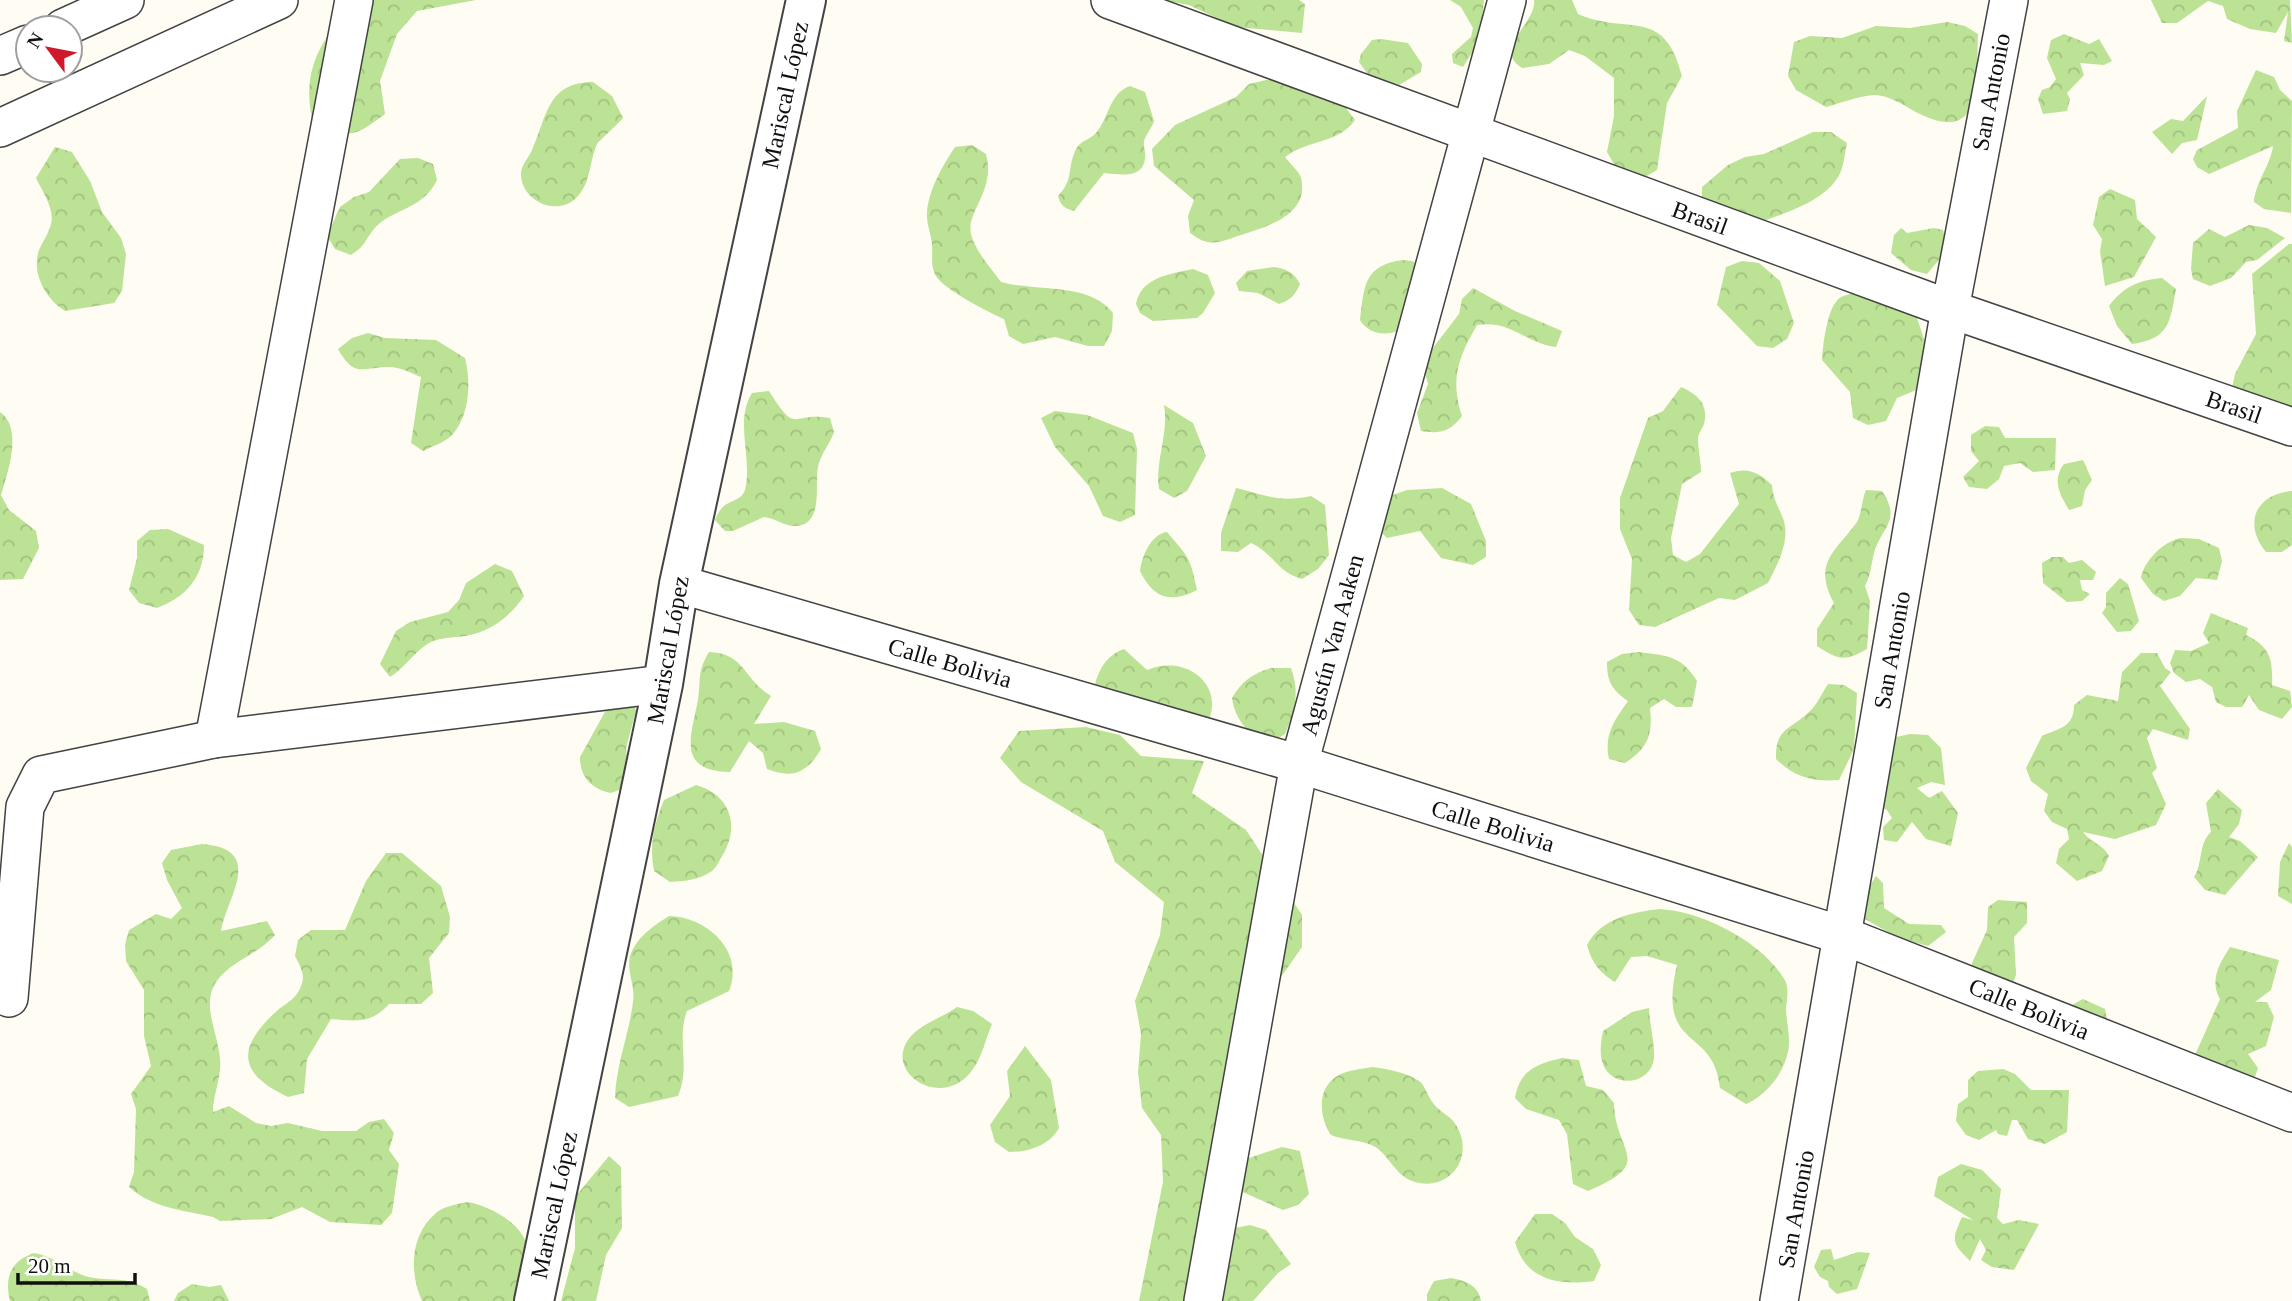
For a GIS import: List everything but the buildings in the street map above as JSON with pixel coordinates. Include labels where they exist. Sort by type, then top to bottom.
[{"type":"street","points":[[84,19],[125,0]]},
{"type":"street","points":[[0,128],[277,0]]},
{"type":"street","points":[[214,739],[354,0]]},
{"type":"street","name":"Mariscal López","points":[[534,1301],[663,684],[679,584],[806,0]]},
{"type":"street","name":"Brasil","points":[[1110,0],[1950,309],[2292,427]]},
{"type":"street","name":"Agustín Van Aaken","points":[[1203,1301],[1299,764],[1507,0]]},
{"type":"street","name":"San Antonio","points":[[1779,1301],[1950,309],[2009,0]]},
{"type":"street","name":"Calle Bolivia","points":[[679,584],[1299,764],[1844,936],[2292,1113]]},
{"type":"street","points":[[9,998],[25,807],[41,775],[214,739],[663,684]]},
{"type":"green space","points":[[359,0],[476,0],[417,11],[397,34],[380,81],[385,114],[358,132],[343,134],[313,123],[310,86],[317,55],[334,27]]},
{"type":"green space","points":[[1162,0],[1299,0],[1305,4],[1302,33],[1236,27],[1189,5]]},
{"type":"green space","points":[[1450,0],[1484,0],[1480,40],[1463,67],[1453,63],[1452,54],[1471,37],[1473,28],[1461,7]]},
{"type":"green space","points":[[1534,0],[1572,0],[1578,14],[1596,20],[1642,27],[1665,39],[1682,76],[1667,103],[1657,170],[1643,178],[1615,166],[1607,152],[1614,116],[1614,78],[1585,56],[1569,50],[1549,64],[1522,68],[1514,61],[1511,53],[1513,44],[1529,18]]},
{"type":"green space","points":[[2151,0],[2290,0],[2292,43],[2284,41],[2288,12],[2276,33],[2250,29],[2227,19],[2223,6],[2208,1],[2177,23],[2162,23]]},
{"type":"green space","points":[[1947,22],[1965,26],[1978,34],[1976,89],[1972,105],[1965,116],[1954,122],[1937,121],[1879,95],[1826,107],[1796,90],[1788,76],[1794,42],[1810,36],[1842,38],[1876,26],[1910,28]]},
{"type":"green space","points":[[2064,34],[2089,44],[2099,39],[2112,61],[2104,65],[2080,63],[2084,75],[2067,93],[2070,99],[2067,111],[2043,114],[2038,99],[2042,90],[2050,87],[2056,79],[2047,58],[2051,40]]},
{"type":"green space","points":[[1372,40],[1408,43],[1422,64],[1421,72],[1399,85],[1369,76],[1359,62],[1361,54]]},
{"type":"green space","points":[[2256,70],[2274,77],[2280,90],[2292,101],[2291,213],[2264,209],[2254,202],[2273,146],[2209,174],[2197,167],[2193,159],[2197,150],[2238,128],[2237,111]]},
{"type":"green space","points":[[1266,80],[1303,80],[1334,92],[1355,120],[1332,138],[1294,151],[1285,157],[1301,178],[1302,191],[1293,210],[1262,228],[1223,241],[1214,243],[1202,240],[1190,233],[1188,216],[1194,200],[1154,166],[1152,149],[1175,125],[1236,97],[1249,84]]},
{"type":"green space","points":[[593,82],[612,96],[623,118],[597,144],[587,180],[576,198],[559,206],[541,203],[527,192],[523,184],[522,168],[557,95],[566,88]]},
{"type":"green space","points":[[1130,86],[1145,92],[1154,121],[1144,141],[1143,165],[1135,173],[1104,173],[1074,211],[1065,208],[1058,196],[1068,179],[1077,148],[1095,134],[1113,100],[1123,89]]},
{"type":"green space","points":[[2207,96],[2197,140],[2182,143],[2172,154],[2152,132],[2171,119],[2183,121]]},
{"type":"green space","points":[[1813,132],[1831,132],[1847,143],[1841,171],[1834,182],[1812,201],[1742,228],[1702,205],[1702,187],[1728,165],[1745,157],[1764,154]]},
{"type":"green space","points":[[972,145],[986,154],[988,167],[984,190],[971,225],[971,234],[980,253],[1001,282],[1077,292],[1103,303],[1113,313],[1112,331],[1104,346],[1088,346],[1055,337],[1023,344],[1009,336],[1004,319],[957,294],[936,276],[932,264],[928,203],[941,169],[955,147]]},
{"type":"green space","points":[[55,147],[72,152],[90,181],[102,212],[121,238],[126,254],[122,291],[114,303],[65,311],[52,300],[42,285],[37,259],[52,218],[36,178]]},
{"type":"green space","points":[[418,158],[433,164],[437,180],[431,190],[415,204],[380,223],[362,246],[351,255],[335,249],[327,236],[340,207],[354,197],[369,192],[400,159]]},
{"type":"green space","points":[[2110,189],[2135,200],[2137,219],[2156,237],[2134,277],[2105,286],[2100,251],[2102,239],[2093,225],[2099,197]]},
{"type":"green space","points":[[2249,225],[2267,228],[2285,238],[2257,260],[2246,262],[2231,278],[2210,286],[2193,279],[2193,243],[2209,229],[2225,237]]},
{"type":"green space","points":[[1901,228],[1907,233],[1934,228],[1943,230],[1948,249],[1927,274],[1911,270],[1891,253],[1894,235]]},
{"type":"green space","points":[[2292,244],[2292,412],[2231,393],[2235,374],[2256,334],[2252,274]]},
{"type":"green space","points":[[1403,260],[1412,261],[1427,271],[1410,326],[1397,332],[1377,333],[1360,320],[1365,287],[1373,272],[1380,267]]},
{"type":"green space","points":[[1742,261],[1759,263],[1780,281],[1794,323],[1787,339],[1773,348],[1757,346],[1717,305],[1726,267]]},
{"type":"green space","points":[[1273,267],[1289,272],[1300,284],[1290,299],[1279,304],[1258,293],[1239,291],[1236,283],[1247,271]]},
{"type":"green space","points":[[1193,269],[1208,275],[1215,293],[1197,318],[1153,321],[1140,313],[1136,304],[1139,295],[1150,282]]},
{"type":"green space","points":[[2162,278],[2176,289],[2166,327],[2154,338],[2132,344],[2117,326],[2109,306],[2132,286]]},
{"type":"green space","points":[[1473,288],[1515,311],[1562,331],[1556,347],[1500,326],[1477,325],[1465,348],[1456,380],[1462,416],[1444,431],[1421,431],[1417,413],[1428,384],[1424,369],[1429,353],[1459,314],[1462,299]]},
{"type":"green space","points":[[1868,291],[1915,312],[1932,363],[1921,388],[1897,398],[1886,421],[1868,425],[1853,418],[1850,392],[1822,360],[1827,326],[1836,301],[1844,296]]},
{"type":"green space","points":[[368,333],[385,338],[436,340],[465,358],[468,397],[459,426],[450,437],[423,451],[411,443],[421,377],[393,367],[354,368],[338,349],[352,338]]},
{"type":"green space","points":[[1681,387],[1700,401],[1705,417],[1698,439],[1701,472],[1682,484],[1671,538],[1673,555],[1686,562],[1700,554],[1739,504],[1730,473],[1742,471],[1757,474],[1772,485],[1785,524],[1785,541],[1768,583],[1735,600],[1719,598],[1655,627],[1639,625],[1629,610],[1632,559],[1620,529],[1620,498],[1648,418],[1663,411]]},
{"type":"green space","points":[[769,391],[790,418],[830,418],[834,432],[819,463],[814,511],[811,519],[804,524],[787,525],[764,517],[733,531],[725,531],[715,520],[723,507],[739,498],[745,490],[747,465],[744,416],[747,404],[752,393]]},
{"type":"green space","points":[[1164,405],[1193,423],[1206,456],[1187,491],[1174,498],[1159,489],[1165,426]]},
{"type":"green space","points":[[1055,411],[1087,415],[1133,433],[1137,449],[1135,515],[1120,522],[1103,516],[1089,486],[1055,447],[1041,418]]},
{"type":"green space","points":[[0,412],[11,429],[12,440],[10,464],[1,495],[9,510],[36,531],[39,548],[23,579],[0,580]]},
{"type":"green space","points":[[1985,426],[1999,427],[2005,438],[2056,438],[2055,470],[2033,472],[2020,463],[2004,466],[1999,479],[1987,489],[1969,487],[1963,477],[1979,461],[1971,451],[1971,435]]},
{"type":"green space","points":[[2083,460],[2092,480],[2085,490],[2082,506],[2069,510],[2060,492],[2058,476],[2064,464]]},
{"type":"green space","points":[[1236,488],[1281,498],[1311,496],[1325,505],[1329,555],[1318,569],[1302,579],[1293,576],[1251,543],[1238,552],[1221,551],[1221,533]]},
{"type":"green space","points":[[1442,488],[1471,504],[1486,541],[1486,557],[1473,565],[1441,558],[1420,531],[1387,538],[1375,526],[1390,496],[1407,490]]},
{"type":"green space","points":[[1866,490],[1882,491],[1888,501],[1890,517],[1877,544],[1865,586],[1870,601],[1867,649],[1842,658],[1817,646],[1817,629],[1834,603],[1825,578],[1829,558],[1857,522]]},
{"type":"green space","points":[[2292,491],[2292,545],[2282,552],[2266,552],[2255,531],[2256,512],[2269,498]]},
{"type":"green space","points":[[168,529],[204,545],[203,556],[197,576],[185,592],[157,608],[139,603],[129,590],[137,558],[137,541],[150,530]]},
{"type":"green space","points":[[1167,532],[1187,558],[1197,590],[1179,597],[1157,593],[1140,571],[1152,541]]},
{"type":"green space","points":[[2182,538],[2199,539],[2219,548],[2222,561],[2217,580],[2196,578],[2180,596],[2164,601],[2153,594],[2141,578],[2143,571],[2162,547]]},
{"type":"green space","points":[[2052,557],[2063,557],[2069,563],[2082,560],[2096,572],[2093,580],[2080,580],[2082,590],[2090,594],[2082,601],[2067,602],[2043,583],[2042,563]]},
{"type":"green space","points":[[495,564],[512,571],[524,596],[514,609],[496,624],[482,631],[432,642],[390,677],[380,664],[396,631],[410,622],[448,612],[459,600],[466,583]]},
{"type":"green space","points":[[2120,578],[2128,584],[2139,621],[2131,631],[2117,632],[2102,613],[2106,607],[2106,593]]},
{"type":"green space","points":[[2211,613],[2248,628],[2246,635],[2265,649],[2271,660],[2272,685],[2290,691],[2292,707],[2282,719],[2259,710],[2249,695],[2242,707],[2226,707],[2216,702],[2212,687],[2200,679],[2186,682],[2174,673],[2170,663],[2175,650],[2191,651],[2209,643],[2203,633]]},
{"type":"green space","points":[[1124,649],[1147,670],[1178,666],[1201,678],[1209,689],[1212,701],[1211,715],[1204,729],[1094,690],[1103,665],[1112,655]]},
{"type":"green space","points":[[709,652],[730,657],[771,696],[754,724],[784,722],[815,731],[821,749],[805,769],[784,773],[767,769],[763,753],[749,741],[730,772],[713,770],[701,765],[694,758],[691,749],[692,726],[701,670]]},
{"type":"green space","points":[[1639,652],[1679,661],[1697,681],[1692,707],[1676,707],[1664,699],[1650,708],[1651,726],[1647,740],[1639,752],[1625,763],[1609,759],[1609,735],[1628,701],[1612,685],[1607,662],[1622,654]]},
{"type":"green space","points":[[2141,653],[2157,653],[2165,668],[2171,672],[2160,686],[2190,729],[2188,740],[2153,729],[2147,738],[2157,768],[2152,773],[2166,804],[2156,825],[2115,839],[2083,832],[2109,856],[2102,871],[2077,881],[2056,863],[2059,849],[2069,839],[2067,829],[2052,822],[2044,811],[2048,794],[2031,781],[2026,768],[2042,736],[2068,723],[2074,705],[2087,695],[2118,701],[2122,672]]},
{"type":"green space","points":[[1271,668],[1291,668],[1296,694],[1285,734],[1272,742],[1256,736],[1244,726],[1236,713],[1232,698],[1248,679]]},
{"type":"green space","points":[[1828,684],[1844,685],[1857,693],[1854,749],[1839,780],[1804,777],[1776,759],[1781,735],[1812,709]]},
{"type":"green space","points":[[611,701],[634,704],[636,711],[626,748],[629,776],[619,790],[611,793],[588,781],[582,770],[580,757]]},
{"type":"green space","points":[[1086,727],[1120,735],[1141,756],[1204,761],[1192,793],[1246,830],[1302,915],[1302,947],[1284,973],[1239,1019],[1218,1178],[1183,1301],[1139,1301],[1163,1182],[1161,1135],[1142,1108],[1138,1072],[1141,1034],[1135,1001],[1160,935],[1164,902],[1115,862],[1103,831],[1021,782],[1000,758],[1019,731]]},
{"type":"green space","points":[[1910,734],[1928,735],[1941,748],[1945,785],[1931,782],[1917,788],[1929,798],[1942,791],[1958,813],[1951,846],[1926,839],[1912,822],[1897,842],[1884,840],[1883,827],[1892,818],[1887,810],[1874,803],[1892,738]]},
{"type":"green space","points":[[696,785],[717,795],[724,803],[731,821],[729,842],[712,871],[697,878],[670,882],[654,871],[652,843],[655,826],[664,800]]},
{"type":"green space","points":[[2218,789],[2242,810],[2239,824],[2229,837],[2240,841],[2258,857],[2225,895],[2205,890],[2194,877],[2204,842],[2211,832],[2206,803]]},
{"type":"green space","points":[[2289,843],[2292,847],[2292,904],[2278,896],[2280,862]]},
{"type":"green space","points":[[202,844],[222,848],[233,855],[238,865],[238,877],[221,931],[267,921],[275,935],[224,973],[211,993],[211,1014],[220,1066],[213,1112],[229,1106],[256,1123],[271,1126],[288,1123],[322,1131],[356,1131],[369,1122],[384,1119],[394,1133],[389,1150],[399,1164],[392,1213],[381,1225],[330,1222],[302,1207],[271,1219],[220,1221],[158,1204],[129,1187],[134,1172],[136,1109],[131,1094],[151,1066],[144,1036],[144,990],[126,961],[125,945],[129,930],[156,914],[171,919],[182,908],[167,880],[162,863],[171,850]]},
{"type":"green space","points":[[386,853],[402,853],[441,886],[450,917],[449,933],[429,958],[433,993],[421,1004],[389,1004],[376,1015],[363,1020],[331,1019],[307,1059],[304,1093],[288,1097],[271,1088],[251,1068],[248,1058],[250,1047],[265,1022],[299,990],[303,978],[295,956],[298,940],[311,930],[345,930],[366,881]]},
{"type":"green space","points":[[1876,876],[1883,883],[1884,908],[1909,924],[1941,925],[1946,932],[1928,946],[1899,938],[1863,918],[1868,889]]},
{"type":"green space","points":[[1998,900],[2027,902],[2027,923],[2014,937],[2016,975],[2009,994],[1970,978],[1972,963],[1987,930],[1988,907]]},
{"type":"green space","points":[[1659,909],[1693,915],[1728,930],[1759,951],[1785,981],[1789,1041],[1786,1060],[1770,1087],[1746,1104],[1720,1088],[1716,1068],[1708,1055],[1680,1026],[1674,1012],[1673,993],[1677,965],[1647,956],[1631,957],[1615,982],[1600,971],[1591,957],[1587,945],[1593,936],[1609,923],[1627,915]]},
{"type":"green space","points":[[669,916],[697,923],[719,939],[732,963],[733,976],[729,991],[687,1011],[683,1032],[682,1085],[678,1096],[629,1107],[615,1098],[633,1002],[630,955],[644,935]]},
{"type":"green space","points":[[2230,947],[2279,960],[2271,990],[2255,1002],[2267,1002],[2274,1017],[2266,1046],[2248,1054],[2258,1068],[2254,1080],[2191,1064],[2220,999],[2216,978]]},
{"type":"green space","points":[[2083,999],[2105,1009],[2109,1027],[2069,1015],[2072,1005]]},
{"type":"green space","points":[[957,1007],[973,1011],[992,1024],[978,1062],[970,1073],[958,1083],[944,1088],[931,1087],[910,1074],[904,1064],[903,1052],[913,1034]]},
{"type":"green space","points":[[1649,1008],[1654,1051],[1649,1071],[1628,1081],[1613,1077],[1607,1072],[1602,1060],[1603,1031],[1632,1012]]},
{"type":"green space","points":[[1025,1046],[1051,1080],[1059,1128],[1044,1144],[1023,1151],[1009,1152],[995,1142],[990,1125],[1010,1096],[1007,1071]]},
{"type":"green space","points":[[1562,1058],[1579,1060],[1586,1086],[1603,1090],[1614,1103],[1616,1120],[1627,1155],[1627,1164],[1621,1172],[1588,1191],[1573,1184],[1567,1134],[1559,1120],[1526,1109],[1515,1098],[1517,1088],[1525,1075],[1537,1066]]},
{"type":"green space","points":[[1372,1067],[1402,1073],[1419,1081],[1435,1106],[1456,1125],[1463,1149],[1461,1160],[1447,1177],[1425,1184],[1412,1181],[1402,1175],[1377,1148],[1331,1135],[1322,1111],[1326,1087],[1343,1073]]},
{"type":"green space","points":[[2003,1069],[2015,1074],[2031,1090],[2069,1090],[2067,1132],[2045,1144],[2028,1139],[2017,1120],[2012,1120],[2007,1136],[1998,1134],[1996,1130],[1979,1140],[1966,1135],[1956,1121],[1958,1104],[1968,1097],[1968,1080],[1978,1071]]},
{"type":"green space","points":[[1282,1147],[1300,1151],[1309,1194],[1298,1205],[1283,1210],[1238,1190],[1234,1163]]},
{"type":"green space","points":[[609,1156],[621,1167],[622,1228],[606,1255],[596,1301],[561,1301],[575,1248],[575,1197]]},
{"type":"green space","points":[[1961,1164],[1982,1170],[2001,1189],[1997,1218],[2003,1224],[2019,1220],[2039,1224],[2014,1270],[1992,1267],[1981,1260],[1986,1250],[1980,1239],[1970,1261],[1955,1241],[1962,1217],[1973,1220],[1934,1196],[1938,1177]]},
{"type":"green space","points":[[468,1202],[506,1218],[526,1242],[527,1264],[520,1301],[422,1301],[414,1266],[414,1254],[421,1232],[439,1211]]},
{"type":"green space","points":[[1535,1214],[1552,1214],[1565,1223],[1575,1237],[1593,1249],[1601,1265],[1594,1281],[1556,1281],[1545,1278],[1527,1265],[1515,1242]]},
{"type":"green space","points":[[1250,1225],[1266,1230],[1291,1264],[1278,1273],[1253,1301],[1220,1301],[1221,1238],[1235,1228]]},
{"type":"green space","points":[[1831,1249],[1834,1260],[1858,1252],[1870,1253],[1857,1289],[1837,1294],[1829,1287],[1828,1281],[1820,1277],[1814,1267],[1821,1250]]},
{"type":"green space","points":[[34,1253],[89,1277],[125,1280],[139,1285],[147,1289],[150,1301],[10,1301],[8,1284],[11,1271],[20,1260]]},
{"type":"green space","points":[[1451,1278],[1470,1285],[1477,1291],[1481,1301],[1427,1301],[1427,1294],[1434,1281]]},
{"type":"green space","points":[[192,1284],[209,1287],[221,1285],[229,1301],[174,1301],[178,1293]]}]
